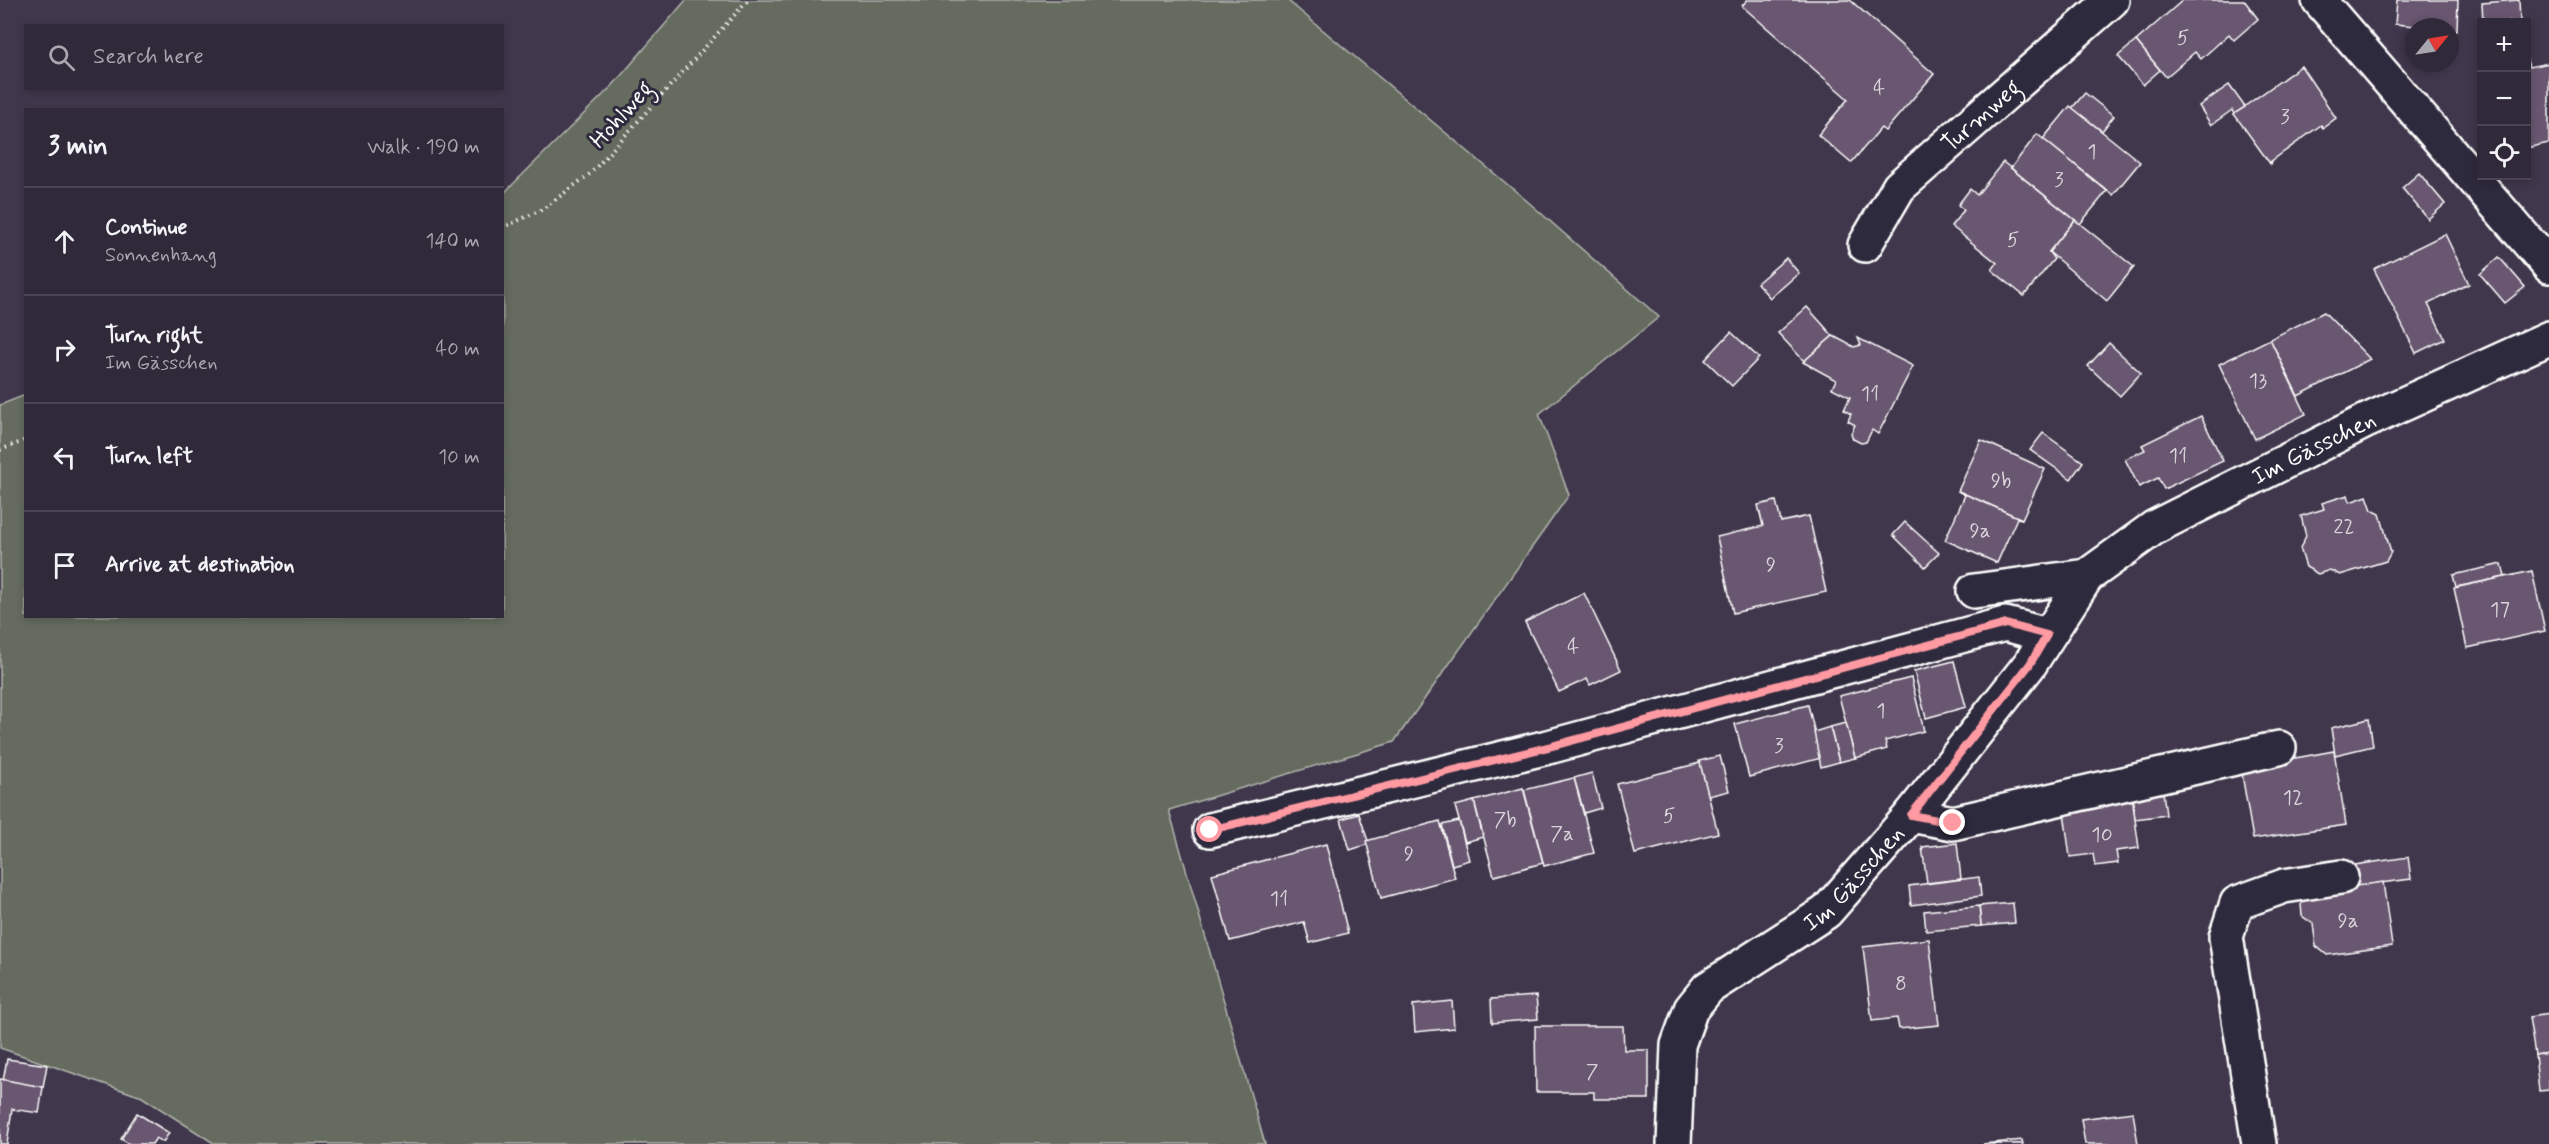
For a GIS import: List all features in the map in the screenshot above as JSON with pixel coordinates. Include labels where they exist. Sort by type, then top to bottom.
[{"type":"street","name":"Turmweg","points":[[1865,245],[1899,187],[2112,0]]},
{"type":"street","points":[[2319,0],[2549,266]]},
{"type":"street","name":"Im Gässchen","points":[[1674,1144],[1678,1045],[1690,1010],[1708,988],[1826,912],[1911,815],[2030,664],[2087,576],[2155,526],[2364,422],[2549,338]]},
{"type":"street","name":"Im Gässchen","points":[[1974,591],[2087,576]]},
{"type":"street","points":[[1210,830],[1552,746],[2006,624],[2047,635]]},
{"type":"street","points":[[1911,815],[1953,823],[2280,748]]},
{"type":"street","points":[[2259,1144],[2226,937],[2237,903],[2284,886],[2341,876]]},
{"type":"path","name":"Hohlweg","points":[[504,227],[543,209],[591,173],[748,0]]},
{"type":"path","points":[[0,450],[24,441]]},
{"type":"green space","points":[[686,0],[1287,0],[1526,200],[1659,317],[1539,414],[1569,495],[1394,742],[1169,810],[1265,1144],[215,1144],[142,1097],[0,1048],[0,405],[24,395],[24,618],[504,618],[504,193],[613,85]]},
{"type":"building","points":[[1747,0],[1850,0],[1934,74],[1885,131],[1881,128],[1851,163],[1818,135],[1848,99],[1742,6]]},
{"type":"building","points":[[2183,0],[2244,0],[2258,19],[2234,40],[2229,34],[2201,59],[2195,52],[2166,77],[2136,41]]},
{"type":"building","points":[[2397,0],[2458,0],[2457,18],[2405,18],[2405,25],[2395,24]]},
{"type":"building","points":[[2519,0],[2520,18],[2483,18],[2482,3]]},
{"type":"building","points":[[2136,41],[2160,70],[2143,85],[2118,56]]},
{"type":"building","points":[[2549,63],[2549,143],[2531,147],[2531,67]]},
{"type":"building","points":[[2301,66],[2336,118],[2323,128],[2321,125],[2270,162],[2271,165],[2234,114]]},
{"type":"building","points":[[2229,85],[2245,107],[2234,114],[2232,110],[2211,125],[2199,106]]},
{"type":"building","points":[[2085,93],[2114,116],[2102,131],[2072,108]]},
{"type":"building","points":[[2070,106],[2140,162],[2113,195],[2043,139]]},
{"type":"building","points":[[2037,134],[2107,191],[2080,224],[2011,168]]},
{"type":"building","points":[[2003,162],[2080,224],[2075,220],[2049,252],[2054,259],[2024,296],[1992,270],[1997,263],[1951,226],[1964,210],[1958,205],[1970,189],[1977,195]]},
{"type":"building","points":[[2419,173],[2445,204],[2428,219],[2402,188]]},
{"type":"building","points":[[2075,220],[2134,267],[2107,301],[2049,252]]},
{"type":"building","points":[[2445,234],[2469,284],[2428,304],[2445,339],[2416,353],[2374,269]]},
{"type":"building","points":[[2499,257],[2525,287],[2505,303],[2480,274]]},
{"type":"building","points":[[1786,258],[1799,273],[1770,298],[1757,283]]},
{"type":"building","points":[[1807,307],[1833,336],[1804,361],[1778,333]]},
{"type":"building","points":[[2324,312],[2370,359],[2298,396],[2270,339]]},
{"type":"building","points":[[1731,332],[1759,358],[1732,386],[1705,360]]},
{"type":"building","points":[[1833,336],[1854,347],[1861,345],[1858,338],[1913,366],[1878,434],[1872,430],[1866,442],[1861,443],[1853,439],[1851,433],[1855,425],[1848,421],[1851,414],[1844,410],[1850,397],[1832,388],[1836,380],[1803,362]]},
{"type":"building","points":[[2270,339],[2306,414],[2255,439],[2219,364]]},
{"type":"building","points":[[2109,343],[2141,373],[2120,396],[2088,366]]},
{"type":"building","points":[[2201,416],[2223,461],[2164,489],[2158,478],[2139,487],[2125,459],[2145,450],[2142,445]]},
{"type":"building","points":[[2043,433],[2083,462],[2071,479],[2030,450]]},
{"type":"building","points":[[1981,440],[2045,469],[2022,519],[1958,491]]},
{"type":"building","points":[[1958,491],[2022,519],[2017,518],[1997,563],[1945,540],[1965,495]]},
{"type":"building","points":[[2348,495],[2350,502],[2367,496],[2372,510],[2380,514],[2391,552],[2386,561],[2340,575],[2330,570],[2318,574],[2306,567],[2300,548],[2306,536],[2301,516],[2324,509],[2322,503]]},
{"type":"building","points":[[1776,501],[1781,522],[1809,516],[1826,592],[1733,613],[1717,537],[1763,526],[1758,505]]},
{"type":"building","points":[[1905,522],[1939,553],[1925,567],[1893,535]]},
{"type":"building","points":[[2502,564],[2505,577],[2456,587],[2453,575]]},
{"type":"building","points":[[2532,571],[2545,631],[2467,648],[2454,588]]},
{"type":"building","points":[[1584,593],[1621,670],[1590,685],[1587,679],[1559,692],[1525,622]]},
{"type":"building","points":[[1954,661],[1966,707],[1926,718],[1914,671]]},
{"type":"building","points":[[1911,678],[1924,731],[1885,741],[1887,749],[1855,758],[1839,696]]},
{"type":"building","points":[[1808,705],[1821,758],[1749,777],[1735,724]]},
{"type":"building","points":[[2369,719],[2373,746],[2335,755],[2331,728]]},
{"type":"building","points":[[1846,723],[1855,758],[1839,762],[1830,727]]},
{"type":"building","points":[[1830,727],[1839,762],[1821,767],[1814,732]]},
{"type":"building","points":[[2334,751],[2346,825],[2253,839],[2241,768]]},
{"type":"building","points":[[1720,756],[1729,791],[1708,796],[1699,761]]},
{"type":"building","points":[[1700,763],[1718,833],[1635,854],[1617,784]]},
{"type":"building","points":[[1592,773],[1601,808],[1584,813],[1574,778]]},
{"type":"building","points":[[1574,778],[1594,853],[1544,866],[1524,790]]},
{"type":"building","points":[[1523,788],[1543,863],[1494,876],[1474,801]]},
{"type":"building","points":[[2163,792],[2166,815],[2135,819],[2132,795]]},
{"type":"building","points":[[2132,797],[2139,848],[2116,851],[2118,863],[2095,866],[2093,854],[2070,857],[2063,805]]},
{"type":"building","points":[[1474,801],[1483,837],[1465,842],[1455,806]]},
{"type":"building","points":[[1359,814],[1369,844],[1350,850],[1341,819]]},
{"type":"building","points":[[1440,821],[1455,878],[1381,898],[1366,841]]},
{"type":"building","points":[[1459,821],[1469,860],[1452,865],[1442,825]]},
{"type":"building","points":[[1957,843],[1961,879],[1927,883],[1922,847]]},
{"type":"building","points":[[1326,844],[1348,933],[1310,943],[1304,922],[1230,941],[1212,874]]},
{"type":"building","points":[[2408,857],[2411,879],[2357,886],[2355,865]]},
{"type":"building","points":[[1979,877],[1981,896],[1911,905],[1909,886]]},
{"type":"building","points":[[2383,882],[2392,946],[2327,955],[2316,946],[2313,924],[2302,916],[2301,904],[2308,893]]},
{"type":"building","points":[[2013,903],[2015,923],[1981,926],[1979,906]]},
{"type":"building","points":[[1979,906],[1981,926],[1926,931],[1924,911]]},
{"type":"building","points":[[1929,939],[1939,1025],[1899,1029],[1897,1018],[1872,1021],[1863,947]]},
{"type":"building","points":[[1536,996],[1538,1019],[1492,1023],[1491,999]]},
{"type":"building","points":[[1452,1001],[1454,1028],[1415,1032],[1413,1005]]},
{"type":"building","points":[[2549,1014],[2549,1053],[2535,1055],[2529,1017]]},
{"type":"building","points":[[1535,1026],[1623,1026],[1624,1050],[1649,1050],[1649,1099],[1594,1099],[1594,1092],[1536,1092]]},
{"type":"building","points":[[2549,1053],[2549,1090],[2539,1091],[2535,1055]]},
{"type":"building","points":[[7,1059],[47,1065],[43,1087],[3,1081]]},
{"type":"building","points":[[0,1079],[43,1087],[39,1113],[12,1109],[7,1144],[0,1144]]},
{"type":"building","points":[[2133,1112],[2138,1144],[2085,1144],[2081,1119]]},
{"type":"building","points":[[137,1113],[169,1133],[163,1142],[156,1138],[152,1144],[129,1144],[121,1139]]},
{"type":"building","points":[[2022,1140],[2023,1144],[1983,1144]]},
{"type":"route","points":[[1210,830],[1552,746],[2006,624],[2047,635],[2030,664],[1911,815],[1953,823]]}]
